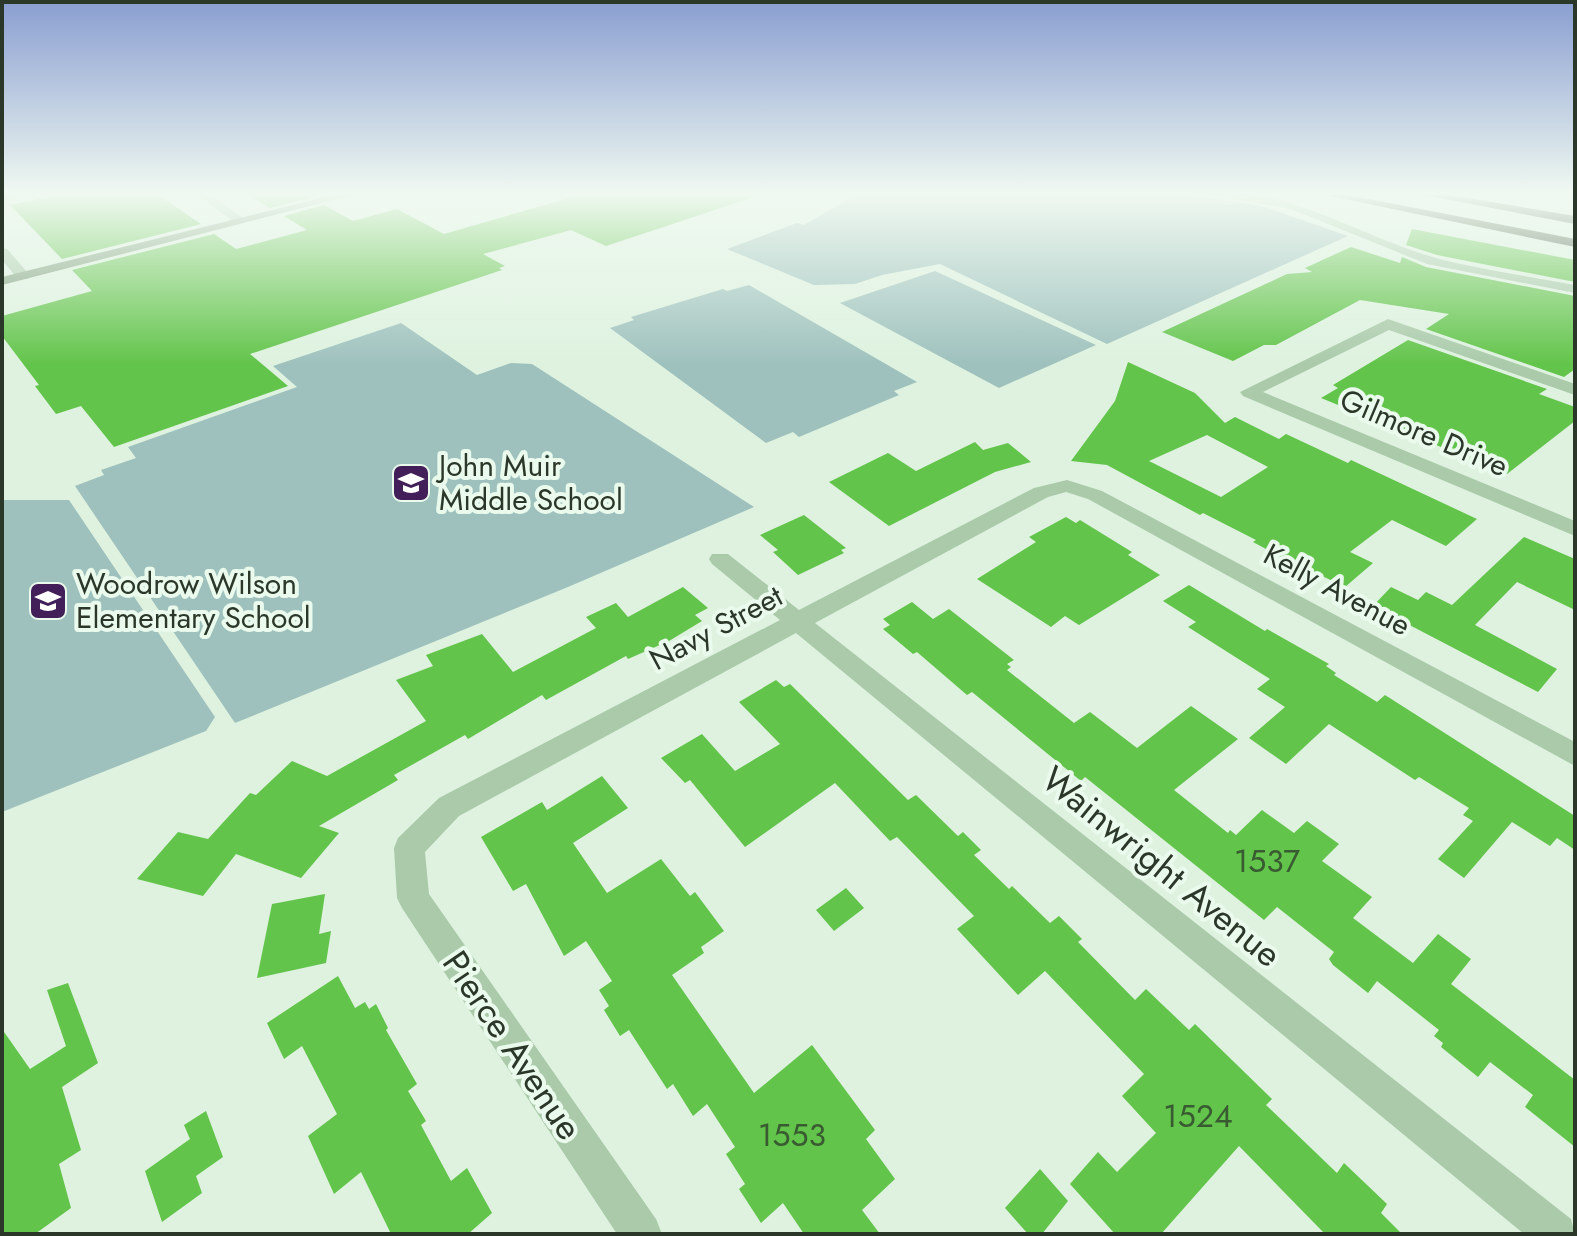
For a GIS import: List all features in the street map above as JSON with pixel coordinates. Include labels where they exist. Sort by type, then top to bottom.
[{"type":"street","points":[[2,281],[127,250]]},
{"type":"street","points":[[1404,250],[1432,261],[1575,289]]},
{"type":"street","points":[[2,252],[23,276]]},
{"type":"street","name":"Gilmore Drive","points":[[1575,390],[1388,324],[1249,392],[1575,529]]},
{"type":"street","name":"Navy Street","points":[[409,848],[449,807],[1041,492],[1067,486]]},
{"type":"street","name":"Kelly Avenue","points":[[1067,486],[1095,495],[1575,755]]},
{"type":"street","name":"Wainwright Avenue","points":[[720,559],[1556,1234]]},
{"type":"street","name":"Pierce Avenue","points":[[409,848],[413,898],[641,1234]]},
{"type":"shaded area","points":[[729,250],[1317,250],[1107,344],[940,264],[882,275],[855,284],[814,285]]},
{"type":"shaded area","points":[[935,271],[1096,345],[999,388],[840,303]]},
{"type":"shaded area","points":[[749,285],[917,382],[894,391],[899,395],[799,437],[793,432],[766,443],[610,328],[634,320],[631,317],[723,289],[727,291]]},
{"type":"shaded area","points":[[401,323],[477,375],[511,363],[532,364],[754,507],[235,723],[75,486],[104,475],[101,470],[136,458],[128,447],[297,387],[273,366]]},
{"type":"shaded area","name":"Woodrow Wilson Elementary School","points":[[2,500],[69,500],[215,717],[206,731],[2,812]]},
{"type":"building","points":[[53,250],[99,250],[62,259]]},
{"type":"building","points":[[152,250],[499,250],[483,254],[505,266],[499,268],[502,270],[250,354],[288,386],[114,447],[81,406],[56,414],[35,386],[39,385],[2,336],[2,316],[92,291],[72,270]]},
{"type":"building","points":[[1345,250],[1359,250],[1400,263],[1402,257],[1426,267],[1575,296],[1575,369],[1564,377],[1426,329],[1449,314],[1360,300],[1276,345],[1264,345],[1233,361],[1162,332],[1287,274],[1312,272],[1305,268]]},
{"type":"building","points":[[1421,250],[1521,250],[1575,260],[1575,282]]},
{"type":"building","points":[[1408,340],[1547,389],[1539,394],[1575,407],[1575,421],[1507,474],[1321,398],[1338,388],[1333,385]]},
{"type":"building","points":[[1128,362],[1195,393],[1225,423],[1235,417],[1279,439],[1286,434],[1348,463],[1351,460],[1477,519],[1446,546],[1392,520],[1350,552],[1373,563],[1345,587],[1308,572],[1253,542],[1256,540],[1203,513],[1200,515],[1107,465],[1071,461],[1115,401]],"holes":[[[1207,435],[1268,467],[1221,497],[1149,461]]]},
{"type":"building","points":[[975,442],[983,450],[1008,443],[1031,462],[995,472],[889,526],[829,482],[888,453],[916,471]]},
{"type":"building","points":[[804,515],[846,548],[841,550],[844,553],[798,575],[773,552],[778,550],[760,535]]},
{"type":"building","points":[[1066,517],[1076,523],[1080,520],[1132,552],[1128,555],[1160,575],[1079,625],[1065,616],[1051,627],[977,579],[1036,542],[1029,537]]},
{"type":"building","points":[[1524,537],[1575,559],[1575,610],[1517,582],[1475,625],[1557,669],[1538,692],[1373,606],[1391,587],[1418,600],[1426,592],[1452,605]]},
{"type":"building","points":[[1189,585],[1265,631],[1267,629],[1329,664],[1326,666],[1336,673],[1334,675],[1377,702],[1385,695],[1575,816],[1575,850],[1557,838],[1550,846],[1512,822],[1464,878],[1438,859],[1473,821],[1463,815],[1469,808],[1419,777],[1415,780],[1329,724],[1286,764],[1249,738],[1285,707],[1257,689],[1270,679],[1188,627],[1196,622],[1163,601]]},
{"type":"building","points":[[683,587],[708,608],[695,615],[702,621],[669,641],[628,659],[626,656],[546,700],[542,695],[468,739],[465,735],[394,775],[398,780],[319,826],[339,833],[301,878],[236,854],[203,896],[137,879],[178,832],[208,839],[250,793],[256,795],[292,761],[327,776],[426,721],[396,680],[433,666],[426,655],[482,634],[513,672],[596,628],[586,617],[616,603],[628,617]]},
{"type":"building","points":[[912,602],[933,619],[949,609],[1014,660],[1007,664],[1011,667],[1007,670],[1074,723],[1090,712],[1137,748],[1191,706],[1238,739],[1174,790],[1228,833],[1230,830],[1236,835],[1262,810],[1294,833],[1307,821],[1339,844],[1322,861],[1372,897],[1353,918],[1413,963],[1438,934],[1471,959],[1451,984],[1575,1080],[1575,1147],[1525,1107],[1533,1095],[1490,1062],[1478,1077],[1441,1047],[1443,1043],[1434,1036],[1439,1030],[1377,981],[1368,993],[1333,965],[1329,959],[1334,952],[1277,907],[1264,920],[1085,777],[1081,781],[972,692],[967,695],[917,652],[913,654],[883,629],[890,625],[883,619]]},
{"type":"building","points":[[776,680],[784,687],[790,684],[908,800],[916,795],[958,836],[963,832],[981,850],[974,855],[1009,889],[1012,886],[1050,923],[1059,916],[1082,939],[1078,942],[1135,1000],[1146,989],[1189,1030],[1195,1024],[1272,1099],[1266,1105],[1337,1173],[1344,1163],[1387,1204],[1381,1213],[1402,1234],[1325,1234],[1239,1146],[1161,1234],[1115,1234],[1070,1184],[1098,1152],[1117,1172],[1156,1133],[1122,1096],[1144,1074],[1045,971],[1018,995],[957,929],[974,916],[897,837],[890,841],[835,783],[745,847],[690,780],[685,783],[661,758],[702,734],[735,771],[780,744],[739,702]]},
{"type":"building","points":[[602,776],[628,808],[573,843],[607,893],[661,859],[690,896],[695,892],[724,931],[701,947],[704,953],[672,975],[754,1093],[812,1045],[875,1130],[866,1139],[895,1179],[862,1210],[880,1234],[804,1234],[783,1203],[761,1223],[739,1189],[745,1184],[726,1154],[735,1147],[707,1104],[693,1116],[673,1084],[667,1089],[629,1030],[620,1036],[604,1010],[609,1006],[599,990],[612,981],[586,941],[564,956],[526,884],[513,891],[481,837],[542,802],[547,810]]},
{"type":"building","points":[[846,888],[864,908],[834,931],[816,910]]},
{"type":"building","points":[[325,894],[319,934],[331,931],[326,963],[257,978],[272,904]]},
{"type":"building","points":[[338,976],[355,1008],[365,1002],[369,1009],[376,1004],[388,1028],[386,1030],[417,1084],[408,1091],[426,1121],[421,1125],[451,1181],[467,1168],[492,1213],[468,1234],[391,1234],[361,1172],[334,1194],[308,1136],[337,1114],[302,1046],[284,1059],[267,1023]]},
{"type":"building","points":[[68,983],[98,1063],[62,1087],[81,1150],[59,1164],[71,1208],[35,1234],[2,1234],[2,1029],[30,1069],[66,1046],[47,990]]},
{"type":"building","points":[[206,1111],[223,1157],[196,1176],[202,1193],[162,1222],[145,1171],[190,1139],[184,1125]]},
{"type":"building","points":[[1040,1169],[1068,1201],[1042,1234],[1028,1234],[1005,1208]]},
{"type":"place","name":"John Muir Middle School","points":[[411,483]]},
{"type":"place","name":"Woodrow Wilson Elementary School","points":[[48,601]]}]
